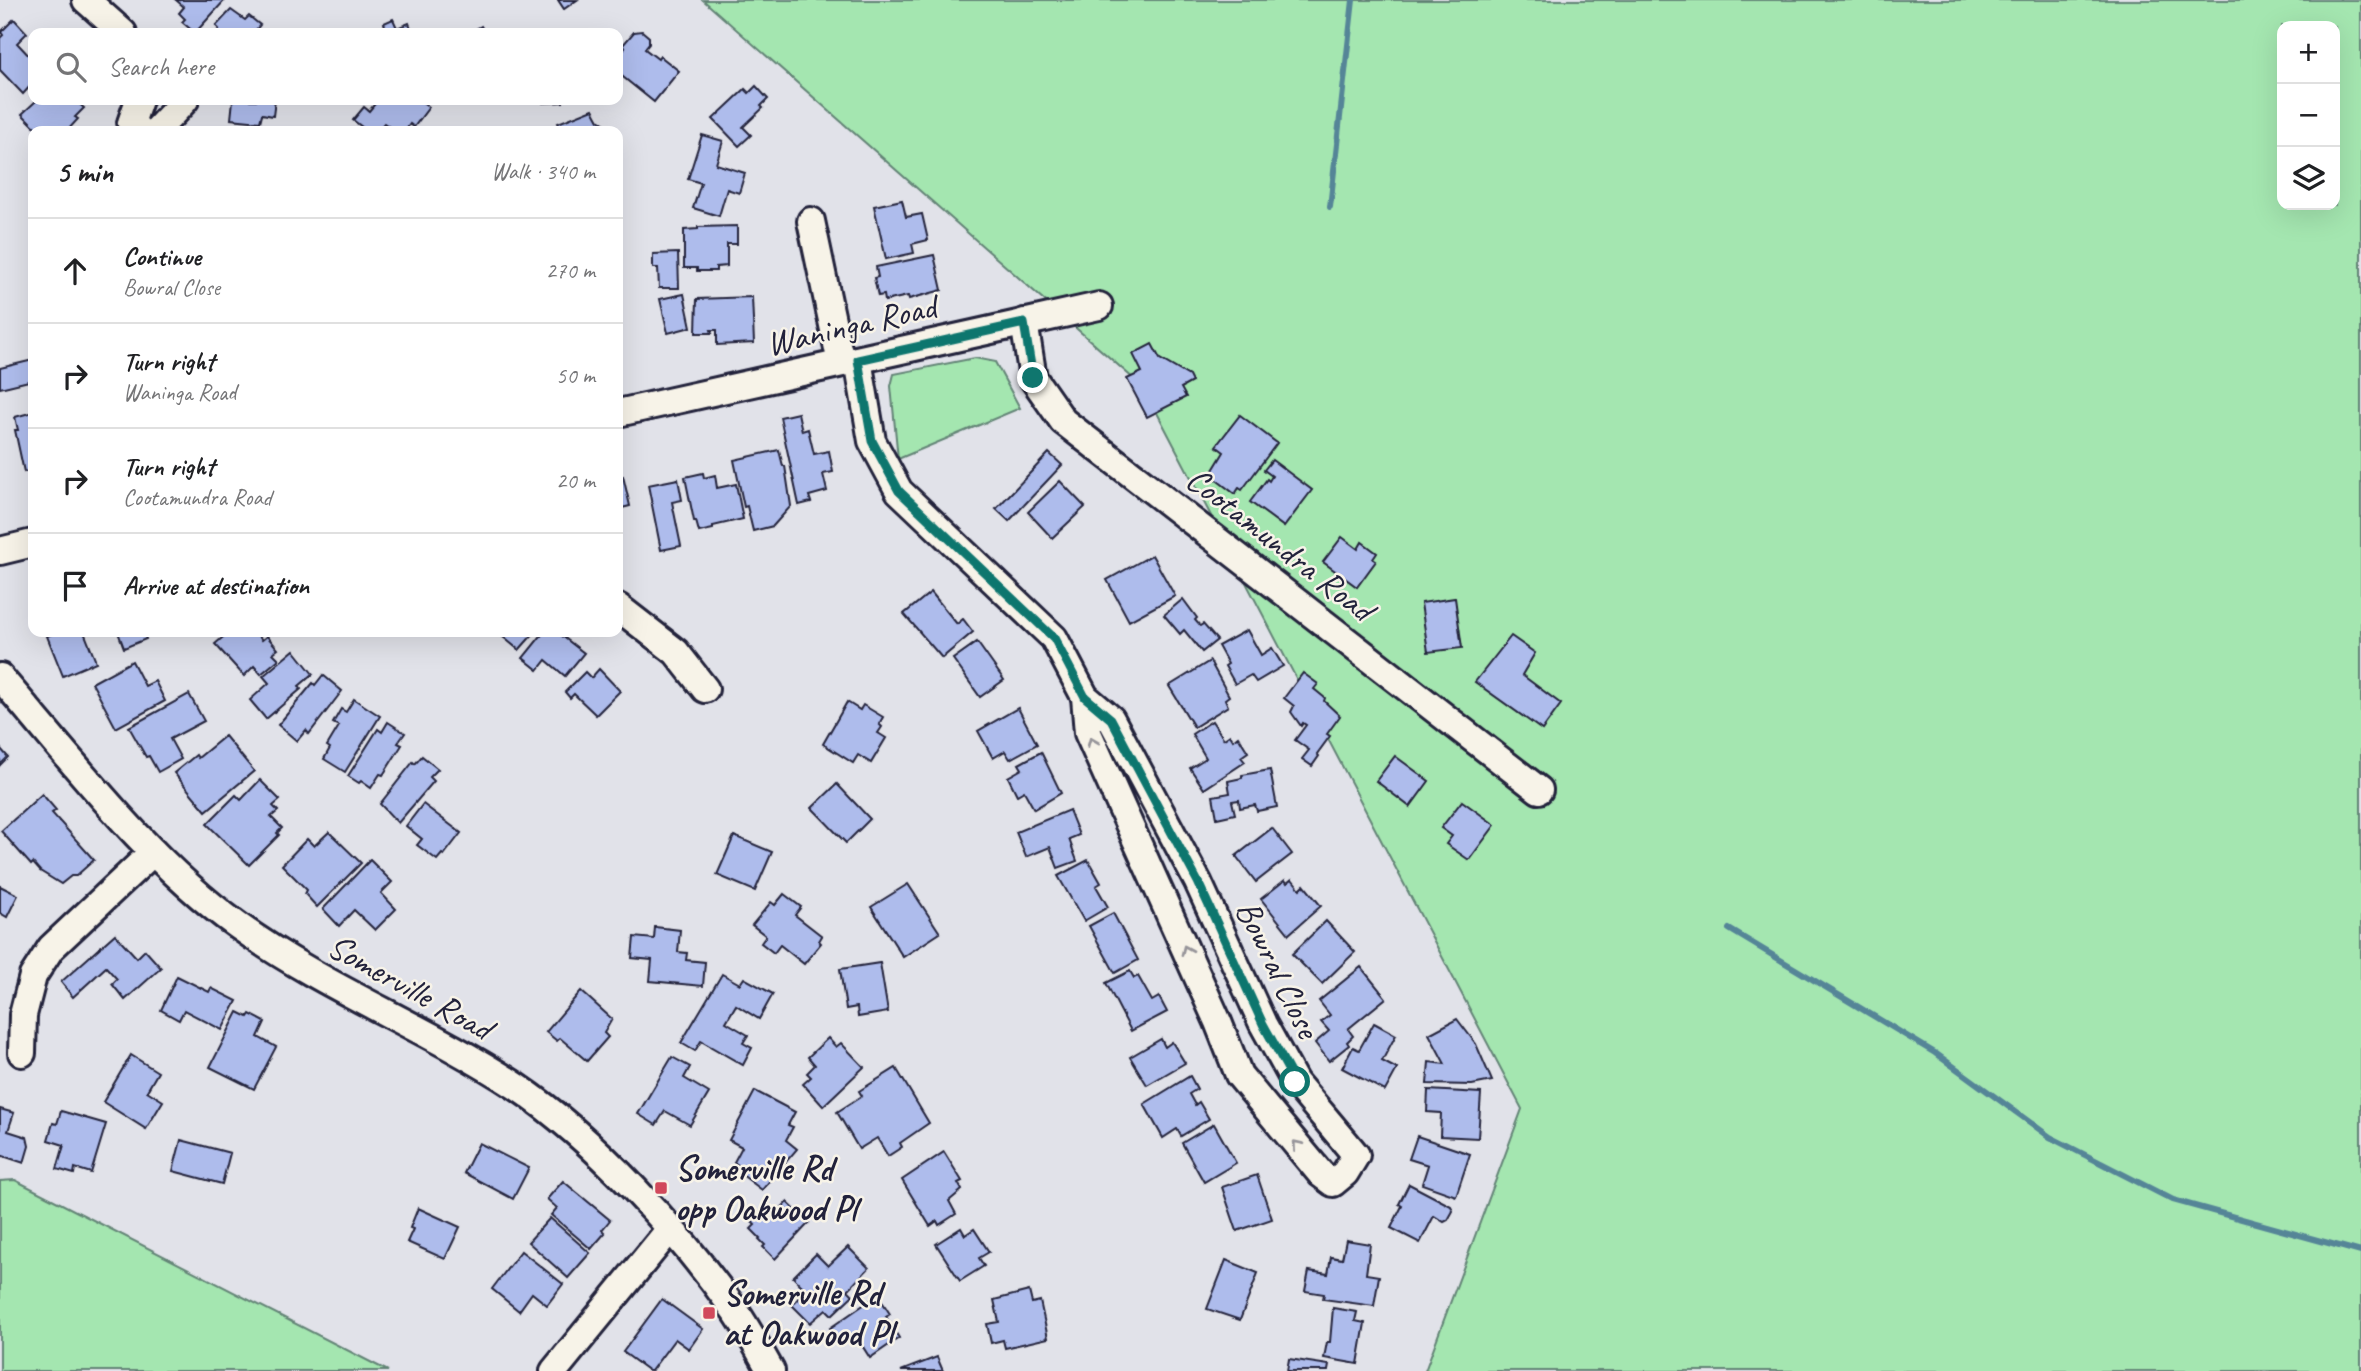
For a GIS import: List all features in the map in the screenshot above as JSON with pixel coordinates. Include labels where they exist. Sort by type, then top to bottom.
[{"type":"street","points":[[86,0],[117,28]]},
{"type":"street","points":[[134,126],[131,123],[137,105]]},
{"type":"street","points":[[161,126],[180,105]]},
{"type":"street","name":"Bowral Close","points":[[811,221],[872,441],[899,491],[1054,638],[1085,697],[1111,719],[1198,882],[1263,1024],[1295,1082],[1356,1155],[1345,1172],[1333,1183],[1321,1174],[1239,1075],[1218,1022],[1088,733],[1085,697]]},
{"type":"street","name":"Waninga Road","points":[[623,412],[1099,306]]},
{"type":"street","name":"Cootamundra Road","points":[[1024,323],[1033,378],[1063,421],[1539,790]]},
{"type":"street","points":[[0,551],[28,545]]},
{"type":"street","points":[[623,611],[676,652],[705,689]]},
{"type":"street","name":"Somerville Road","points":[[0,677],[153,852],[235,924],[315,975],[457,1051],[516,1087],[559,1118],[600,1156],[670,1229],[736,1313],[771,1371]]},
{"type":"street","points":[[22,1053],[23,1015],[33,976],[51,948],[153,852]]},
{"type":"street","points":[[554,1371],[670,1229]]},
{"type":"green space","points":[[703,0],[2361,0],[2361,1371],[1425,1371],[1522,1109],[1144,388]]},
{"type":"green space","points":[[975,358],[995,362],[1020,408],[898,459],[891,386],[894,374]]},
{"type":"green space","points":[[15,1180],[388,1371],[0,1371],[0,1181]]},
{"type":"building","points":[[176,0],[225,0],[200,28],[189,28],[182,22],[185,19],[179,13],[184,7]]},
{"type":"building","points":[[558,0],[577,0],[564,9]]},
{"type":"building","points":[[231,10],[245,20],[249,16],[260,25],[258,28],[216,26]]},
{"type":"building","points":[[14,19],[27,33],[17,43],[28,55],[28,88],[23,94],[0,70],[1,32]]},
{"type":"building","points":[[393,19],[397,28],[386,28],[384,23]]},
{"type":"building","points":[[409,23],[411,28],[397,28]]},
{"type":"building","points":[[642,31],[649,37],[649,44],[645,49],[658,59],[660,56],[679,71],[654,102],[623,77],[623,45],[634,32]]},
{"type":"building","points":[[756,86],[768,99],[761,106],[763,108],[743,127],[751,135],[739,146],[713,119],[745,89],[749,93]]},
{"type":"building","points":[[32,105],[81,105],[84,108],[75,117],[78,119],[72,126],[34,126],[22,114]]},
{"type":"building","points":[[232,105],[274,105],[273,116],[262,114],[260,122],[231,119]]},
{"type":"building","points":[[374,105],[429,107],[415,126],[388,126],[384,123],[381,126],[361,126],[353,120],[364,107],[369,111]]},
{"type":"building","points":[[593,109],[599,120],[608,126],[559,126],[558,123]]},
{"type":"building","points":[[702,135],[723,141],[716,164],[745,173],[739,193],[727,189],[719,216],[693,208],[701,183],[688,179]]},
{"type":"building","points":[[902,200],[906,217],[922,214],[928,240],[912,244],[914,253],[886,259],[874,206]]},
{"type":"building","points":[[737,226],[737,244],[727,244],[727,266],[716,267],[716,271],[684,268],[684,230]]},
{"type":"building","points":[[678,253],[679,288],[659,288],[658,268],[653,268],[653,254]]},
{"type":"building","points":[[934,255],[942,290],[909,299],[908,296],[885,301],[884,295],[878,296],[874,278],[878,277],[876,267]]},
{"type":"building","points":[[684,294],[691,327],[668,333],[660,299]]},
{"type":"building","points":[[752,297],[754,343],[717,345],[717,330],[711,330],[712,333],[696,333],[697,299]]},
{"type":"building","points":[[1152,344],[1160,359],[1189,376],[1192,382],[1181,388],[1186,397],[1147,417],[1127,379],[1142,372],[1133,354]]},
{"type":"building","points":[[28,361],[28,381],[0,388],[0,368]]},
{"type":"building","points":[[28,413],[28,471],[24,472],[15,430],[18,430],[15,417]]},
{"type":"building","points":[[798,413],[802,431],[808,429],[814,454],[829,451],[833,472],[823,474],[827,491],[809,496],[811,502],[799,505],[780,417]]},
{"type":"building","points":[[1240,415],[1277,443],[1242,490],[1239,488],[1235,494],[1210,475],[1224,452],[1216,446]]},
{"type":"building","points":[[779,450],[785,466],[791,506],[773,526],[753,531],[747,506],[744,507],[734,460]]},
{"type":"building","points":[[1049,453],[1062,465],[1009,521],[996,509]]},
{"type":"building","points":[[1272,460],[1312,490],[1284,527],[1250,502],[1272,476],[1264,470]]},
{"type":"building","points":[[703,473],[704,478],[715,475],[717,488],[736,484],[743,519],[699,532],[694,521],[685,477]]},
{"type":"building","points":[[623,476],[630,506],[623,508]]},
{"type":"building","points":[[678,479],[682,500],[672,502],[681,546],[661,550],[648,485]]},
{"type":"building","points":[[1060,481],[1085,507],[1052,538],[1028,512]]},
{"type":"building","points":[[1342,537],[1358,549],[1362,542],[1377,553],[1373,559],[1376,561],[1357,587],[1323,562]]},
{"type":"building","points":[[1152,555],[1175,596],[1129,621],[1107,580]]},
{"type":"building","points":[[931,592],[957,624],[963,619],[973,632],[942,658],[904,614]]},
{"type":"building","points":[[1455,598],[1462,648],[1428,652],[1421,603]]},
{"type":"building","points":[[1183,599],[1197,618],[1195,620],[1200,626],[1203,624],[1217,640],[1202,652],[1184,630],[1180,634],[1164,615]]},
{"type":"building","points":[[1247,630],[1261,655],[1272,648],[1283,666],[1256,682],[1251,675],[1235,684],[1218,646]]},
{"type":"building","points":[[1511,636],[1535,653],[1522,675],[1561,704],[1542,730],[1475,682]]},
{"type":"building","points":[[47,637],[86,637],[96,662],[63,676]]},
{"type":"building","points":[[120,637],[145,637],[146,639],[124,648]]},
{"type":"building","points":[[223,637],[259,637],[262,640],[268,637],[278,649],[273,653],[279,659],[261,674],[254,666],[244,676],[215,644]]},
{"type":"building","points":[[503,637],[531,637],[519,650]]},
{"type":"building","points":[[540,637],[563,637],[584,653],[565,676],[546,660],[538,670],[523,658]]},
{"type":"building","points":[[977,642],[1004,680],[980,697],[953,659]]},
{"type":"building","points":[[294,650],[313,674],[299,686],[301,689],[266,719],[250,700],[269,683],[263,676]]},
{"type":"building","points":[[132,661],[145,686],[155,681],[165,701],[116,728],[92,683]]},
{"type":"building","points":[[1210,661],[1229,696],[1225,699],[1228,706],[1194,727],[1169,686]]},
{"type":"building","points":[[599,669],[620,691],[596,715],[574,694],[570,698],[565,692],[585,672],[591,678]]},
{"type":"building","points":[[1303,673],[1318,684],[1314,689],[1340,716],[1327,734],[1330,736],[1312,766],[1302,759],[1309,750],[1295,740],[1306,725],[1303,723],[1301,726],[1291,712],[1294,706],[1284,698]]},
{"type":"building","points":[[323,675],[342,691],[309,734],[306,730],[297,741],[278,725]]},
{"type":"building","points":[[189,694],[204,721],[170,739],[181,759],[158,772],[129,727]]},
{"type":"building","points":[[354,699],[380,716],[345,772],[324,759],[330,748],[327,746],[339,726],[333,723],[341,709],[346,712]]},
{"type":"building","points":[[847,702],[860,710],[863,705],[883,717],[878,733],[886,738],[871,763],[858,755],[853,763],[823,744]]},
{"type":"building","points":[[1018,708],[1037,744],[1010,759],[1005,751],[993,758],[978,731]]},
{"type":"building","points":[[1212,721],[1224,739],[1230,735],[1233,740],[1238,736],[1248,752],[1241,757],[1245,762],[1204,789],[1190,768],[1206,758],[1192,734]]},
{"type":"building","points":[[388,722],[405,733],[398,743],[402,745],[383,775],[380,774],[371,788],[348,776],[378,729],[382,732]]},
{"type":"building","points":[[225,736],[254,771],[206,811],[174,773]]},
{"type":"building","points":[[0,748],[8,757],[0,765]]},
{"type":"building","points":[[1041,752],[1061,793],[1034,809],[1024,791],[1017,795],[1008,777],[1022,769],[1019,764]]},
{"type":"building","points":[[422,756],[438,769],[430,777],[434,781],[398,823],[380,804],[413,762],[415,764]]},
{"type":"building","points":[[1395,756],[1429,781],[1410,807],[1376,781]]},
{"type":"building","points":[[1270,770],[1277,807],[1257,811],[1255,805],[1240,808],[1239,800],[1232,801],[1235,814],[1217,818],[1213,796],[1230,793],[1228,781],[1242,778],[1242,775]]},
{"type":"building","points":[[260,780],[280,800],[273,806],[278,811],[271,817],[282,828],[277,833],[279,835],[249,865],[207,824],[236,795],[241,800]]},
{"type":"building","points":[[837,784],[870,819],[846,843],[812,808]]},
{"type":"building","points":[[42,794],[56,810],[52,813],[94,860],[76,876],[71,876],[61,884],[40,871],[33,863],[31,865],[1,831]]},
{"type":"building","points":[[1462,801],[1495,825],[1469,860],[1446,844],[1452,836],[1441,828]]},
{"type":"building","points":[[423,804],[461,833],[437,860],[417,845],[422,839],[406,826]]},
{"type":"building","points":[[1069,810],[1079,835],[1069,839],[1077,861],[1058,868],[1050,847],[1026,857],[1016,832]]},
{"type":"building","points":[[1272,828],[1292,854],[1256,882],[1236,856]]},
{"type":"building","points":[[329,832],[361,863],[317,907],[305,894],[307,890],[282,865],[307,839],[314,846]]},
{"type":"building","points":[[734,836],[772,852],[755,891],[717,875]]},
{"type":"building","points":[[370,860],[392,882],[381,893],[396,909],[375,930],[354,910],[339,926],[323,909]]},
{"type":"building","points":[[1088,860],[1101,883],[1096,886],[1108,907],[1084,921],[1058,876]]},
{"type":"building","points":[[1292,879],[1300,889],[1304,885],[1321,906],[1289,934],[1261,899],[1285,880],[1287,883]]},
{"type":"building","points":[[908,884],[940,933],[903,957],[871,907]]},
{"type":"building","points":[[0,886],[18,895],[7,917],[0,913]]},
{"type":"building","points":[[784,894],[801,907],[795,915],[822,936],[819,941],[821,943],[804,964],[780,945],[774,953],[761,943],[766,936],[752,925],[771,902],[775,905]]},
{"type":"building","points":[[1113,913],[1138,960],[1115,973],[1089,926]]},
{"type":"building","points":[[1326,921],[1355,952],[1322,984],[1292,954]]},
{"type":"building","points":[[655,927],[680,930],[678,952],[687,953],[686,960],[705,962],[703,986],[650,981],[652,960],[632,958],[634,937],[654,939]]},
{"type":"building","points":[[115,934],[137,958],[145,950],[161,968],[125,1000],[112,984],[117,979],[106,967],[73,997],[61,982]]},
{"type":"building","points":[[880,963],[888,1012],[858,1017],[857,1007],[846,1009],[840,969]]},
{"type":"building","points":[[1361,967],[1386,998],[1348,1029],[1353,1036],[1347,1042],[1349,1045],[1329,1061],[1315,1043],[1329,1031],[1321,1022],[1330,1015],[1319,1001]]},
{"type":"building","points":[[1130,971],[1134,978],[1138,976],[1152,1001],[1159,997],[1167,1012],[1131,1031],[1106,983]]},
{"type":"building","points":[[722,974],[740,984],[744,978],[773,994],[759,1019],[736,1005],[726,1022],[748,1035],[743,1043],[752,1048],[743,1065],[701,1041],[695,1051],[681,1043]]},
{"type":"building","points":[[177,976],[209,992],[211,988],[237,1001],[222,1030],[184,1010],[179,1020],[161,1010]]},
{"type":"building","points":[[581,991],[612,1019],[604,1033],[608,1037],[587,1061],[560,1038],[557,1041],[546,1032]]},
{"type":"building","points":[[238,1012],[248,1017],[250,1014],[265,1022],[258,1037],[276,1047],[254,1089],[210,1067]]},
{"type":"building","points":[[1457,1019],[1476,1044],[1492,1081],[1472,1085],[1427,1084],[1429,1062],[1445,1064],[1429,1034]]},
{"type":"building","points":[[1374,1023],[1396,1035],[1382,1061],[1397,1069],[1385,1091],[1342,1068],[1353,1047],[1359,1050]]},
{"type":"building","points":[[828,1038],[836,1047],[841,1043],[864,1067],[823,1106],[803,1084],[811,1077],[807,1073],[815,1065],[808,1057]]},
{"type":"building","points":[[1161,1039],[1165,1047],[1172,1042],[1185,1063],[1147,1085],[1130,1057]]},
{"type":"building","points":[[131,1055],[158,1072],[147,1091],[163,1101],[146,1129],[103,1102]]},
{"type":"building","points":[[672,1057],[690,1067],[684,1078],[709,1093],[690,1125],[665,1111],[656,1125],[638,1114]]},
{"type":"building","points":[[896,1068],[929,1123],[900,1143],[902,1147],[888,1156],[877,1138],[859,1149],[837,1112],[862,1096],[859,1091]]},
{"type":"building","points":[[1190,1076],[1197,1089],[1189,1094],[1195,1105],[1199,1102],[1209,1119],[1181,1136],[1177,1129],[1163,1138],[1144,1104]]},
{"type":"building","points":[[1428,1090],[1481,1093],[1478,1138],[1440,1136],[1441,1113],[1427,1112]]},
{"type":"building","points":[[755,1091],[795,1112],[788,1125],[793,1127],[786,1140],[797,1149],[762,1190],[741,1174],[744,1170],[734,1162],[742,1147],[729,1140]]},
{"type":"building","points":[[0,1109],[14,1113],[8,1131],[27,1137],[29,1146],[24,1163],[0,1155]]},
{"type":"building","points":[[61,1111],[106,1124],[91,1173],[75,1168],[74,1174],[57,1169],[64,1145],[48,1140],[53,1123],[57,1124]]},
{"type":"building","points":[[1214,1124],[1236,1163],[1204,1182],[1182,1143]]},
{"type":"building","points":[[1417,1136],[1470,1154],[1456,1196],[1422,1184],[1428,1165],[1409,1159]]},
{"type":"building","points":[[181,1140],[230,1153],[222,1184],[173,1171]]},
{"type":"building","points":[[479,1143],[529,1168],[513,1199],[464,1173]]},
{"type":"building","points":[[944,1152],[962,1181],[958,1183],[962,1190],[949,1201],[956,1214],[939,1225],[937,1221],[930,1226],[902,1180]]},
{"type":"building","points":[[1257,1175],[1272,1219],[1237,1231],[1222,1187]]},
{"type":"building","points":[[563,1181],[610,1220],[602,1230],[605,1233],[591,1249],[551,1215],[557,1208],[547,1199]]},
{"type":"building","points":[[1409,1184],[1451,1206],[1453,1211],[1444,1222],[1434,1216],[1420,1243],[1391,1228]]},
{"type":"building","points":[[787,1202],[809,1223],[775,1259],[751,1229],[755,1225],[752,1222],[768,1205],[777,1213]]},
{"type":"building","points":[[418,1208],[460,1227],[445,1259],[407,1242]]},
{"type":"building","points":[[550,1218],[590,1253],[568,1278],[528,1242]]},
{"type":"building","points":[[961,1228],[965,1235],[974,1229],[989,1252],[979,1258],[984,1266],[960,1281],[936,1244]]},
{"type":"building","points":[[1346,1240],[1370,1244],[1366,1274],[1379,1276],[1374,1306],[1323,1299],[1324,1294],[1305,1291],[1309,1271],[1328,1274],[1331,1257],[1342,1259]]},
{"type":"building","points":[[848,1247],[869,1268],[848,1290],[853,1295],[832,1315],[826,1309],[810,1323],[792,1305],[806,1290],[793,1277],[816,1254],[828,1266]]},
{"type":"building","points":[[521,1251],[563,1284],[547,1305],[532,1293],[519,1311],[492,1289]]},
{"type":"building","points":[[1226,1260],[1258,1273],[1240,1320],[1207,1309]]},
{"type":"building","points":[[1029,1291],[1032,1303],[1040,1301],[1048,1338],[1005,1348],[1003,1340],[991,1343],[987,1324],[999,1322],[994,1300]]},
{"type":"building","points":[[878,1295],[890,1314],[886,1317],[899,1338],[870,1358],[854,1333],[839,1343],[830,1328]]},
{"type":"building","points":[[662,1299],[703,1329],[689,1349],[675,1339],[649,1371],[623,1352]]},
{"type":"building","points":[[1333,1308],[1357,1312],[1355,1321],[1365,1323],[1358,1364],[1324,1358],[1327,1342],[1330,1342]]},
{"type":"building","points":[[937,1357],[943,1371],[901,1371]]},
{"type":"building","points":[[1289,1359],[1329,1365],[1328,1371],[1287,1371]]},
{"type":"waterway","points":[[1330,207],[1353,0]]},
{"type":"waterway","points":[[1729,929],[1935,1053],[2050,1137],[2173,1200],[2361,1252]]},
{"type":"place","name":"Somerville Rd opp Oakwood Pl","points":[[661,1188]]},
{"type":"place","name":"Somerville Rd at Oakwood Pl","points":[[709,1313]]},
{"type":"route","points":[[1033,378],[1024,323],[858,360],[872,441],[899,491],[1054,638],[1085,697],[1111,719],[1198,882],[1263,1024],[1295,1082]]}]
